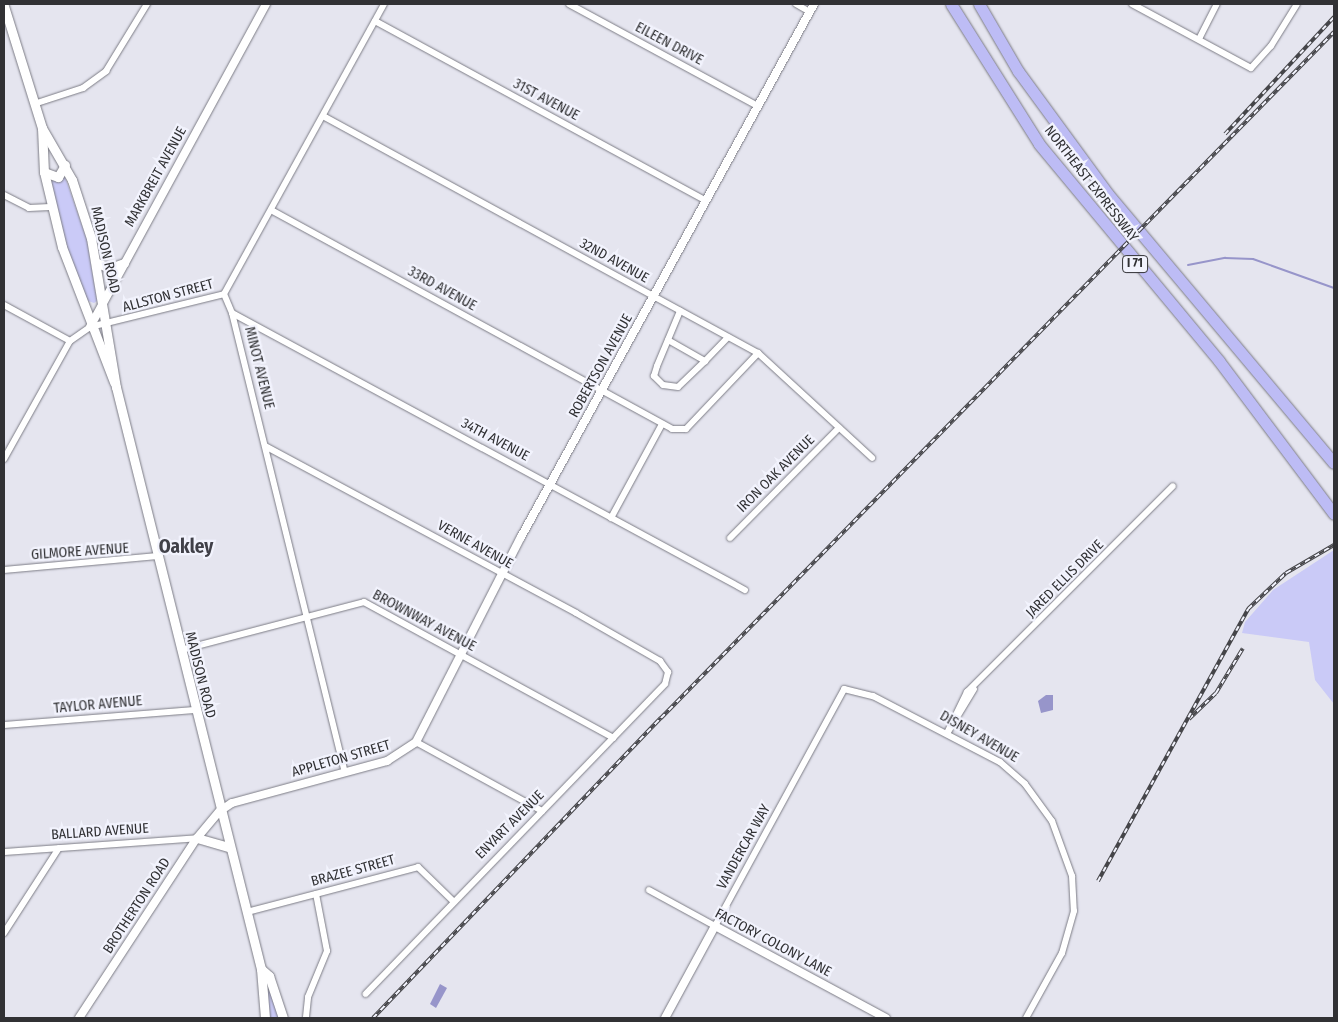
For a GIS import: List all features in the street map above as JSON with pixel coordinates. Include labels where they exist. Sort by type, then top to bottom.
[{"type":"highway","name":"NORTHEAST EXPRESSWAY","points":[[951,4],[1039,144],[1219,361],[1334,514]]},
{"type":"highway","name":"NORTHEAST EXPRESSWAY","points":[[979,4],[1018,71],[1108,194],[1334,463]]},
{"type":"main road","name":"MADISON ROAD","points":[[4,6],[5,16],[42,128],[63,162],[97,263],[114,360],[116,386],[194,710],[261,968],[265,1018]]},
{"type":"main road","name":"MADISON ROAD","points":[[42,128],[44,169],[50,206],[90,327],[116,386]]},
{"type":"main road","points":[[51,158],[63,162],[58,177],[44,169],[51,158]]},
{"type":"main road","points":[[97,263],[110,268],[124,263]]},
{"type":"main road","points":[[95,340],[114,360]]},
{"type":"main road","points":[[197,838],[230,846]]},
{"type":"main road","name":"MADISON ROAD","points":[[261,968],[269,976],[283,1018]]},
{"type":"street","points":[[34,104],[83,88],[106,72],[147,4]]},
{"type":"street","name":"MARKBREIT AVENUE","points":[[4,459],[70,341],[90,327],[266,4]]},
{"type":"street","points":[[224,294],[384,4]]},
{"type":"street","name":"EILEEN DRIVE","points":[[569,4],[758,106]]},
{"type":"street","points":[[796,4],[810,12]]},
{"type":"street","name":"ROBERTSON AVENUE","points":[[416,742],[550,484],[814,4]]},
{"type":"street","points":[[1132,4],[1251,68],[1271,46],[1296,4]]},
{"type":"street","points":[[1199,39],[1217,4]]},
{"type":"street","name":"31ST AVENUE","points":[[375,21],[706,201]]},
{"type":"street","name":"32ND AVENUE","points":[[323,116],[758,354],[872,458]]},
{"type":"street","points":[[4,195],[29,208],[50,206]]},
{"type":"street","name":"33RD AVENUE","points":[[271,210],[662,424],[686,429],[758,354]]},
{"type":"street","name":"ALLSTON STREET","points":[[90,327],[107,325],[224,294]]},
{"type":"street","name":"MINOT AVENUE","points":[[224,294],[232,313],[345,772]]},
{"type":"street","points":[[4,305],[70,341]]},
{"type":"street","points":[[680,311],[654,376],[658,382],[670,387],[682,385],[728,337]]},
{"type":"street","name":"34TH AVENUE","points":[[232,313],[745,590]]},
{"type":"street","points":[[668,340],[705,361]]},
{"type":"street","points":[[611,518],[662,424]]},
{"type":"street","name":"IRON OAK AVENUE","points":[[730,538],[839,428]]},
{"type":"street","name":"VERNE AVENUE","points":[[265,446],[660,661],[668,672]]},
{"type":"street","name":"JARED ELLIS DRIVE","points":[[947,733],[957,706],[1173,486]]},
{"type":"street","name":"GILMORE AVENUE","points":[[4,570],[157,556]]},
{"type":"street","name":"BROWNWAY AVENUE","points":[[181,650],[364,602],[613,738]]},
{"type":"street","name":"ENYART AVENUE","points":[[366,994],[666,684],[668,672]]},
{"type":"street","name":"DISNEY AVENUE","points":[[844,689],[896,705],[1000,762],[1025,784],[1052,821],[1072,876],[1070,930],[1026,1018]]},
{"type":"street","name":"VANDERCAR WAY","points":[[665,1018],[844,689]]},
{"type":"street","name":"TAYLOR AVENUE","points":[[4,725],[194,710]]},
{"type":"street","points":[[416,742],[542,811]]},
{"type":"street","name":"APPLETON STREET","points":[[220,811],[232,803],[399,756],[416,742]]},
{"type":"street","name":"BROTHERTON ROAD","points":[[79,1018],[197,838],[220,811]]},
{"type":"street","name":"BALLARD AVENUE","points":[[4,852],[197,838]]},
{"type":"street","points":[[4,934],[59,848]]},
{"type":"street","name":"BRAZEE STREET","points":[[247,912],[418,867],[453,902]]},
{"type":"street","name":"FACTORY COLONY LANE","points":[[649,890],[886,1018]]},
{"type":"street","points":[[306,1017],[308,997],[324,968],[328,951],[316,894]]},
{"type":"shaded area","points":[[65,177],[87,240],[97,301],[94,303],[86,300],[71,266],[53,201],[50,181]]},
{"type":"shaded area","points":[[1334,550],[1334,704],[1315,680],[1309,642],[1242,633],[1245,622],[1273,590]]},
{"type":"shaded area","points":[[1046,695],[1053,695],[1053,710],[1041,713],[1038,701]]},
{"type":"shaded area","points":[[265,979],[274,1001],[279,1018],[269,1018]]},
{"type":"shaded area","points":[[440,984],[447,988],[436,1008],[430,1004]]},
{"type":"waterway","points":[[1188,265],[1225,258],[1253,259],[1334,288]]},
{"type":"railway","points":[[1225,134],[1334,17]]},
{"type":"railway","points":[[373,1018],[661,718],[1334,32]]},
{"type":"railway","points":[[1098,881],[1248,609],[1286,573],[1334,545]]},
{"type":"railway","points":[[1189,719],[1216,693],[1243,648]]},
{"type":"district","name":"Oakley","points":[[186,547]]}]
